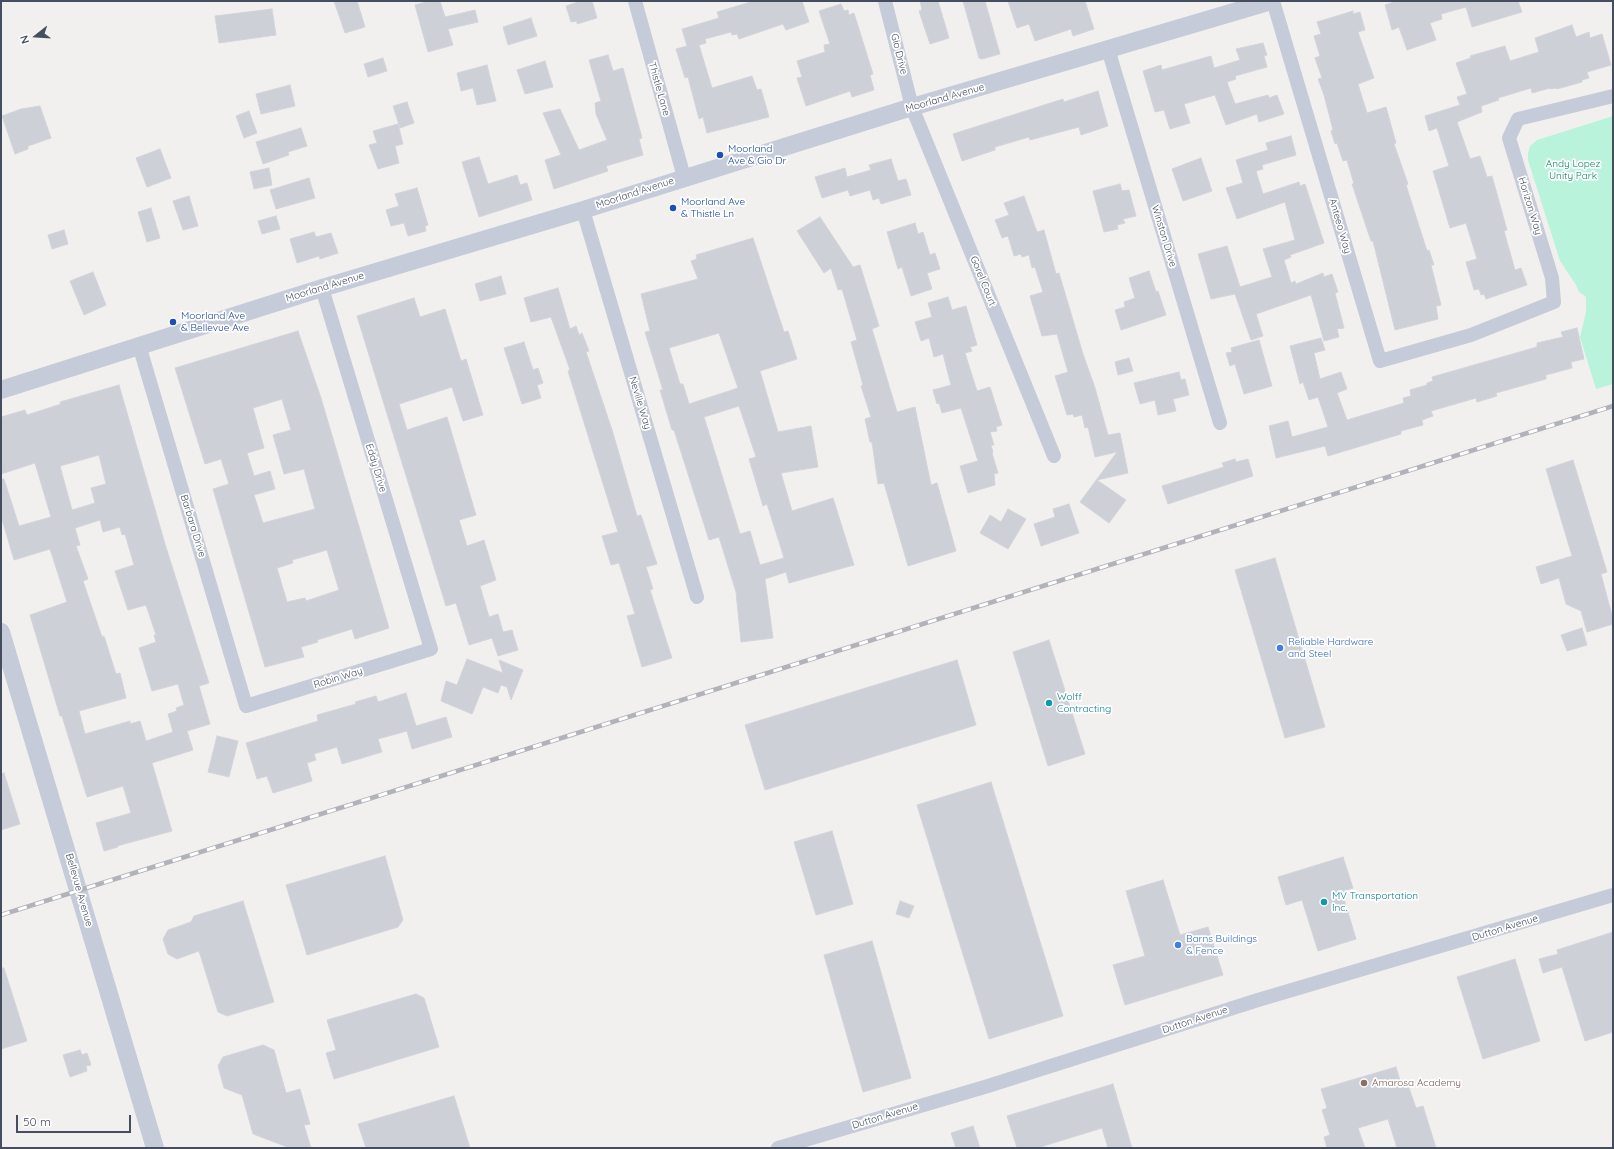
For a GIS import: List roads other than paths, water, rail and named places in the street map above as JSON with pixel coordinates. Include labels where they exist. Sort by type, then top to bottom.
[{"type":"street","name":"Thistle Lane","points":[[635,1],[684,177]]},
{"type":"street","name":"Gio Drive","points":[[885,1],[912,107]]},
{"type":"street","name":"Moorland Avenue","points":[[1,390],[322,288],[583,210],[684,177],[912,107],[1272,1]]},
{"type":"street","name":"Anteeo Way","points":[[1272,1],[1380,361],[1471,335]]},
{"type":"street","name":"Winston Drive","points":[[1108,49],[1220,423]]},
{"type":"street","name":"Horizon Way","points":[[1471,335],[1554,302],[1552,278],[1509,138],[1518,119],[1613,96]]},
{"type":"street","name":"Gorel Court","points":[[912,107],[1054,456]]},
{"type":"street","name":"Neville Way","points":[[583,210],[698,597]]},
{"type":"street","name":"Eddy Drive","points":[[322,288],[430,649]]},
{"type":"street","name":"Barbara Drive","points":[[139,345],[246,706]]},
{"type":"street","name":"Bellevue Avenue","points":[[1,632],[5,655],[155,1148]]},
{"type":"street","name":"Robin Way","points":[[246,706],[430,649]]},
{"type":"street","name":"Dutton Avenue","points":[[778,1148],[1002,1081],[1258,1000],[1613,895]]},
{"type":"railway","points":[[1,915],[1613,406]]},
{"type":"place","name":"Moorland Ave & Gio Dr","points":[[720,155]]},
{"type":"place","name":"Moorland Ave & Thistle Ln","points":[[673,208]]},
{"type":"place","name":"Moorland Ave & Bellevue Ave","points":[[173,322]]},
{"type":"place","name":"Reliable Hardware and Steel","points":[[1280,648]]},
{"type":"place","name":"Wolff Contracting","points":[[1049,703]]},
{"type":"place","name":"MV Transportation Inc.","points":[[1324,902]]},
{"type":"place","name":"Barns Buildings & Fence","points":[[1178,945]]},
{"type":"place","name":"Amarosa Academy","points":[[1364,1083]]},
{"type":"park label","name":"Andy Lopez Unity Park","points":[[1573,170]]}]
